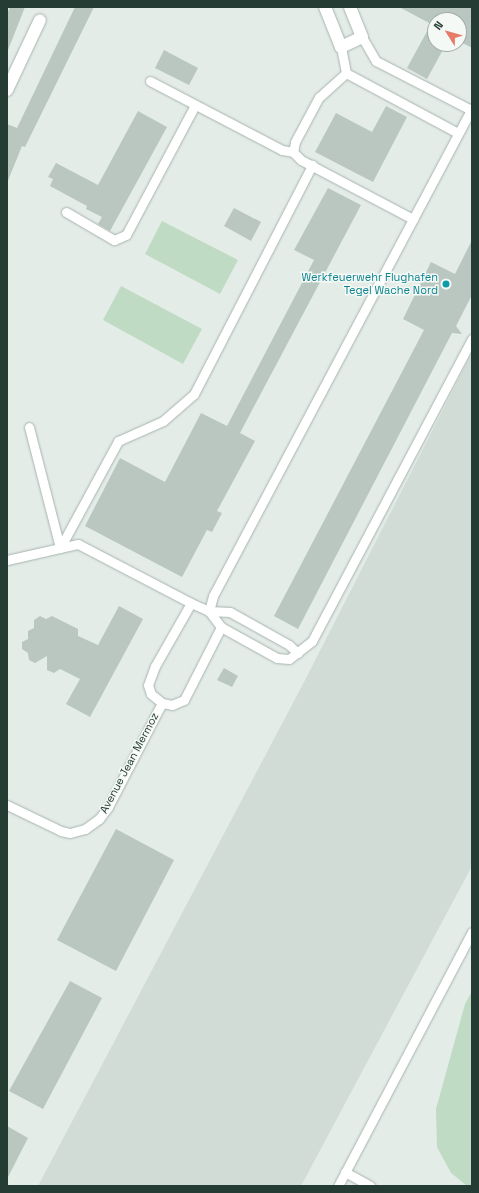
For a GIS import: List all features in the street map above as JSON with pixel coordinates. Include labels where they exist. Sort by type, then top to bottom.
[{"type":"street","points":[[325,7],[341,47],[362,37],[350,7]]},
{"type":"street","points":[[7,90],[40,20]]},
{"type":"lane","points":[[208,611],[213,596],[458,133],[468,123],[471,109],[376,61],[362,37]]},
{"type":"lane","points":[[341,47],[346,74]]},
{"type":"lane","points":[[346,74],[458,133]]},
{"type":"lane","points":[[293,152],[295,142],[319,97],[346,74]]},
{"type":"lane","points":[[150,81],[282,150],[293,152],[296,156],[312,165],[413,219]]},
{"type":"lane","points":[[66,212],[114,240],[126,235],[195,105]]},
{"type":"lane","points":[[60,548],[118,441],[163,421],[194,394],[312,165]]},
{"type":"lane","points":[[208,611],[221,627],[277,658],[289,659],[312,641],[472,340]]},
{"type":"lane","points":[[29,427],[60,548]]},
{"type":"lane","points":[[7,560],[78,544],[208,611],[230,612],[290,645],[298,653]]},
{"type":"lane","points":[[191,603],[155,666],[148,685],[151,694],[162,703],[172,705],[184,700],[221,627]]},
{"type":"lane","name":"Avenue Jean Mermoz","points":[[7,805],[61,831],[70,833],[89,826],[99,819],[108,808],[162,703]]},
{"type":"lane","points":[[338,1186],[472,932]]},
{"type":"lane","points":[[345,1172],[370,1186]]},
{"type":"shaded area","points":[[472,353],[472,866],[301,1186],[38,1186],[304,682]]},
{"type":"green space","points":[[162,221],[238,260],[220,294],[145,254]]},
{"type":"green space","points":[[121,286],[202,329],[183,364],[103,320]]},
{"type":"green space","points":[[472,991],[472,1186],[467,1186],[451,1173],[437,1147],[436,1109],[465,1004]]},
{"type":"building","points":[[10,7],[25,7],[8,50],[7,14]]},
{"type":"building","points":[[75,7],[94,7],[25,147],[22,146],[7,183],[7,124],[17,128]]},
{"type":"building","points":[[399,7],[472,7],[472,48],[467,45],[467,12],[427,12],[427,22]]},
{"type":"building","points":[[427,31],[427,52],[442,52],[427,79],[407,68]]},
{"type":"building","points":[[164,50],[198,68],[189,85],[155,68]]},
{"type":"building","points":[[386,106],[407,117],[373,182],[315,152],[336,113],[372,132]]},
{"type":"building","points":[[138,111],[167,127],[110,231],[98,224],[102,217],[86,209],[87,206],[50,186],[53,179],[48,177],[56,163],[98,185]]},
{"type":"building","points":[[328,188],[361,205],[240,433],[255,441],[217,511],[222,513],[212,532],[207,530],[182,577],[85,526],[120,458],[165,482],[201,413],[227,426],[314,260],[294,250]]},
{"type":"building","points":[[234,208],[261,222],[251,241],[224,226]]},
{"type":"building","points":[[472,240],[472,295],[456,326],[462,334],[452,333],[298,629],[274,616],[424,330],[403,319],[431,262],[455,274]]},
{"type":"building","points":[[119,606],[143,619],[90,717],[66,704],[80,679],[60,669],[54,673],[47,670],[47,656],[35,663],[29,660],[28,653],[22,649],[22,642],[28,639],[28,631],[34,628],[34,620],[40,616],[46,619],[52,616],[78,629],[78,636],[98,645]]},
{"type":"building","points":[[224,668],[238,676],[232,687],[217,680]]},
{"type":"building","points":[[116,829],[174,860],[116,971],[57,940]]},
{"type":"building","points":[[70,981],[102,998],[43,1109],[9,1091]]},
{"type":"building","points":[[7,1126],[28,1138],[7,1179]]},
{"type":"place","name":"Werkfeuerwehr Flughafen Tegel Wache Nord","points":[[446,284]]}]
